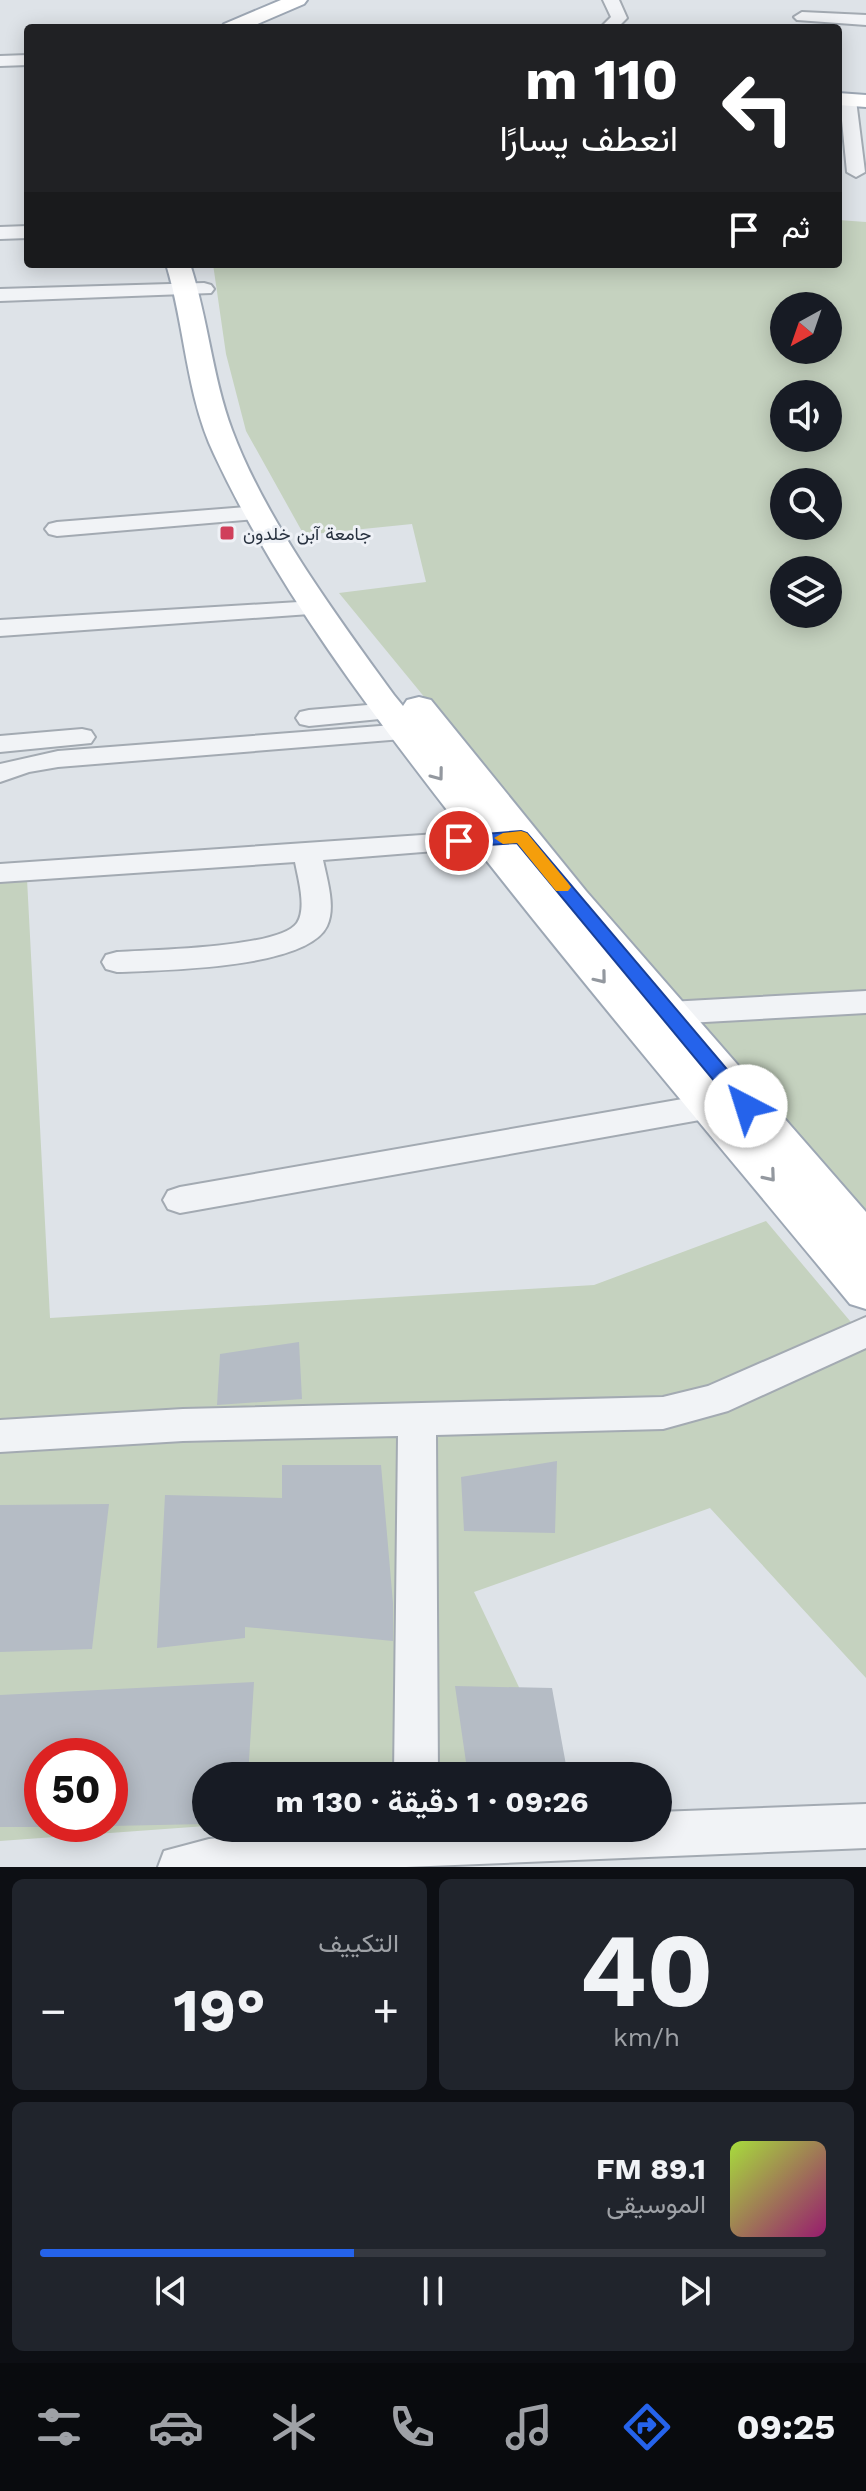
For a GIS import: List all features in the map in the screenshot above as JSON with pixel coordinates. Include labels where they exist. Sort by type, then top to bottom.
[{"type":"main road","points":[[243,24],[306,2]]},
{"type":"main road","points":[[269,24],[306,2]]},
{"type":"main road","points":[[190,277],[213,420],[259,513],[315,608],[399,722],[669,1013],[866,1242]]},
{"type":"main road","points":[[190,277],[239,424],[260,474],[306,557],[629,1013],[866,1291]]},
{"type":"street","points":[[611,0],[619,18],[612,24]]},
{"type":"street","points":[[804,0],[802,22],[859,20],[854,0]]},
{"type":"street","points":[[0,61],[24,60]]},
{"type":"street","points":[[851,100],[856,172]]},
{"type":"street","points":[[0,233],[24,232]]},
{"type":"street","points":[[0,295],[190,277]]},
{"type":"street","points":[[57,529],[259,513]]},
{"type":"street","points":[[0,628],[315,608]]},
{"type":"street","points":[[0,744],[399,722]]},
{"type":"street","points":[[0,774],[23,765],[58,759],[399,722]]},
{"type":"street","points":[[0,873],[505,838]]},
{"type":"street","points":[[117,962],[247,952],[295,941],[311,930],[316,916],[308,853]]},
{"type":"street","points":[[669,1013],[866,1002]]},
{"type":"street","points":[[180,1200],[711,1106]]},
{"type":"street","points":[[0,1436],[183,1425],[663,1413],[715,1400],[866,1332]]},
{"type":"street","points":[[416,1762],[417,1421]]},
{"type":"street","points":[[672,1830],[866,1826]]},
{"type":"street","points":[[180,1867],[366,1842]]},
{"type":"green space","points":[[842,220],[866,222],[866,1221],[654,977],[339,593],[426,582],[412,524],[304,535],[246,431],[226,354],[214,268],[842,268]]},
{"type":"green space","points":[[27,879],[50,1318],[594,1285],[766,1221],[866,1340],[866,1678],[710,1508],[474,1592],[554,1762],[192,1762],[192,1827],[128,1832],[128,1738],[24,1738],[24,1839],[0,1841],[0,882]]},
{"type":"building","points":[[299,1342],[302,1399],[217,1405],[220,1354]]},
{"type":"building","points":[[557,1461],[555,1533],[464,1531],[461,1477]]},
{"type":"building","points":[[282,1465],[381,1465],[393,1603],[393,1641],[245,1627],[245,1638],[157,1648],[165,1495],[282,1498]]},
{"type":"building","points":[[109,1504],[92,1649],[0,1652],[0,1505]]},
{"type":"building","points":[[254,1682],[249,1762],[192,1762],[192,1824],[128,1826],[128,1738],[24,1738],[24,1827],[0,1827],[0,1695]]},
{"type":"building","points":[[455,1686],[552,1688],[565,1762],[466,1762]]},
{"type":"slow traffic","points":[[503,838],[521,837],[562,887]]},
{"type":"place","name":"جامعة آبن خلدون","points":[[227,533]]},
{"type":"route","points":[[459,841],[521,837],[746,1106]]}]
